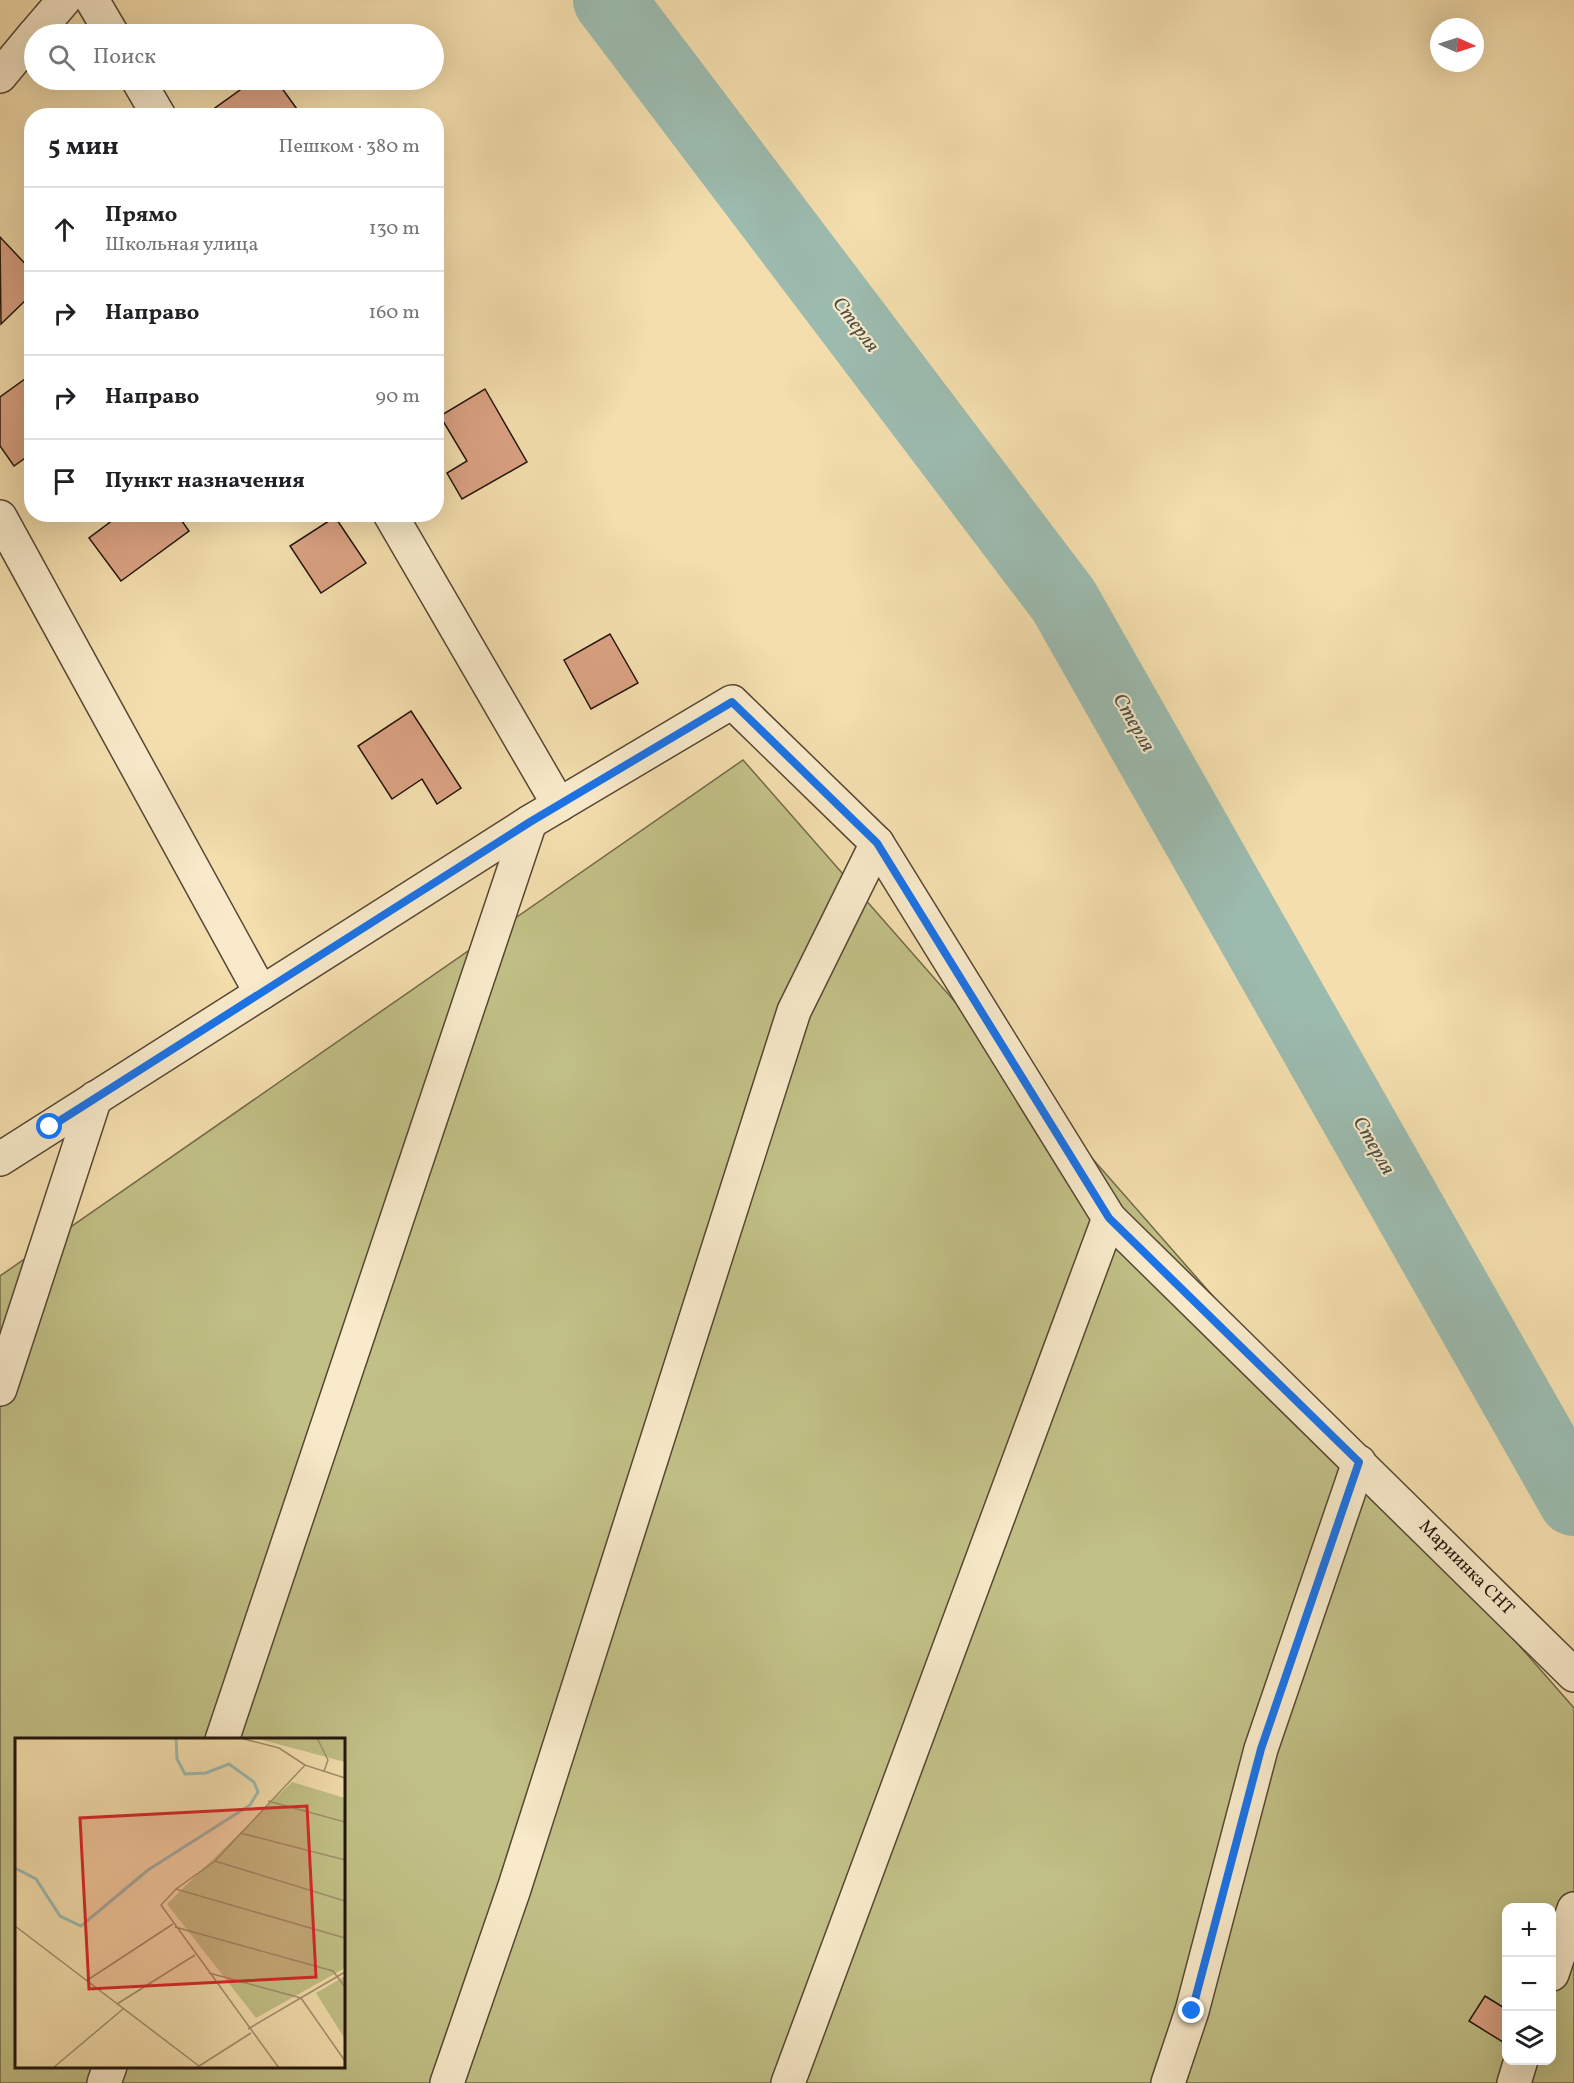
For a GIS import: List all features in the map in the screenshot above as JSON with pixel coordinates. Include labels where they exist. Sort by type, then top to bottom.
[{"type":"street","points":[[44,24],[64,0]]},
{"type":"street","points":[[92,0],[106,24]]},
{"type":"street","points":[[0,76],[24,48]]},
{"type":"street","points":[[144,90],[154,108]]},
{"type":"street","points":[[0,518],[261,993]]},
{"type":"street","points":[[0,1159],[559,805],[395,522]]},
{"type":"street","name":"Мариинка СНТ","points":[[559,805],[732,702],[877,843],[1109,1218],[1574,1675]]},
{"type":"street","points":[[223,1738],[530,822]]},
{"type":"street","points":[[447,2083],[518,1877],[794,1011],[877,843]]},
{"type":"street","points":[[0,1389],[95,1098]]},
{"type":"street","points":[[788,2083],[1109,1218]]},
{"type":"street","points":[[1167,2083],[1192,2011],[1261,1749],[1359,1462]]},
{"type":"street","points":[[1556,1960],[1574,1909]]},
{"type":"street","points":[[1514,2083],[1520,2065]]},
{"type":"street","points":[[104,2083],[110,2068]]},
{"type":"shaded area","points":[[743,760],[1574,1708],[1574,2083],[0,2083],[0,1276]]},
{"type":"building","points":[[240,90],[283,90],[296,108],[215,108]]},
{"type":"building","points":[[0,237],[24,262],[24,302],[1,324]]},
{"type":"building","points":[[24,380],[24,459],[14,466],[0,446],[0,397]]},
{"type":"building","points":[[485,389],[527,462],[462,499],[447,473],[467,461],[444,423],[444,414]]},
{"type":"building","points":[[110,522],[183,522],[189,531],[121,581],[89,538]]},
{"type":"building","points":[[327,522],[338,522],[366,563],[321,593],[290,546]]},
{"type":"building","points":[[610,634],[638,683],[591,709],[564,660]]},
{"type":"building","points":[[411,711],[461,788],[437,804],[422,779],[392,799],[358,746]]},
{"type":"building","points":[[1485,1996],[1502,2007],[1502,2042],[1469,2021]]},
{"type":"waterway","name":"Стерля","points":[[609,0],[1064,601],[1574,1500]]},
{"type":"route","points":[[50,1127],[530,822],[732,702],[877,843],[1109,1218],[1359,1462],[1261,1749],[1192,2011]]}]
